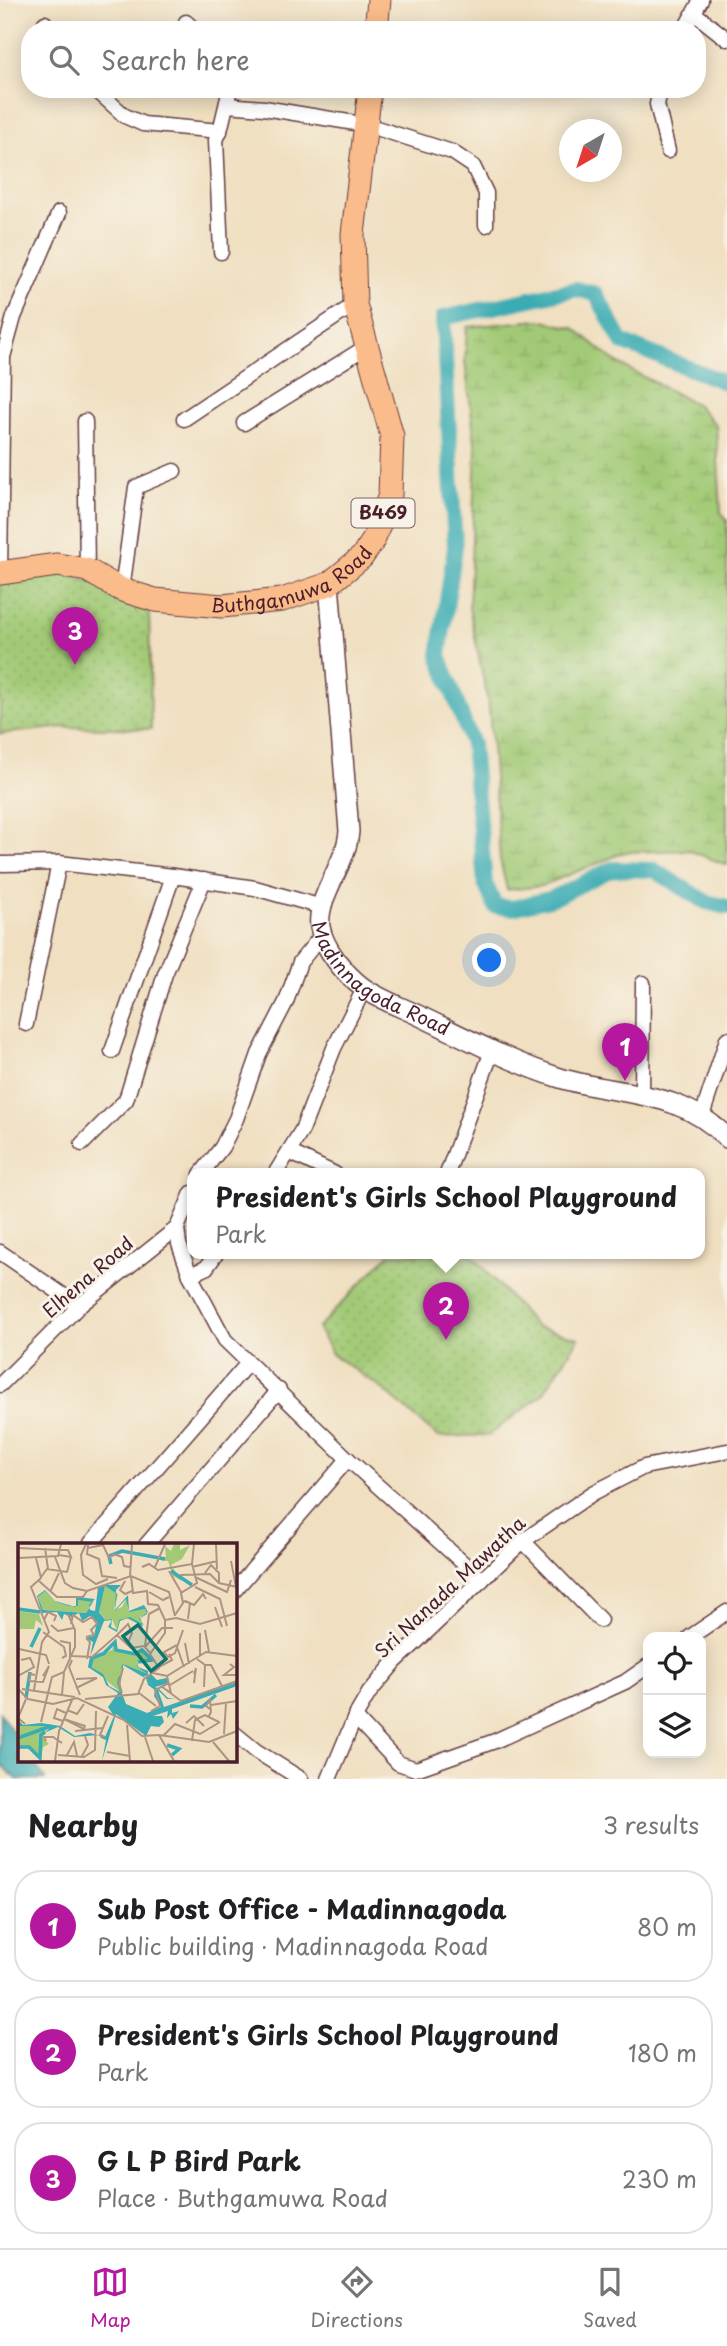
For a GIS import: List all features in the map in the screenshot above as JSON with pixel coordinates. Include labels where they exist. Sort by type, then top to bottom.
[{"type":"main road","points":[[377,21],[379,0]]},
{"type":"main road","name":"Buthgamuwa Road","points":[[0,573],[57,565],[87,570],[122,590],[155,600],[222,606],[282,600],[329,584],[362,557],[373,541],[390,495],[392,436],[355,304],[354,234],[369,98]]},
{"type":"street","points":[[697,7],[727,38]]},
{"type":"street","points":[[106,98],[125,116],[143,124],[220,131]]},
{"type":"street","points":[[221,252],[216,140],[228,98]]},
{"type":"street","points":[[659,98],[657,104],[668,152]]},
{"type":"street","points":[[227,105],[367,124],[452,152],[473,166],[486,193],[486,225]]},
{"type":"street","points":[[0,573],[4,357],[14,317],[59,213]]},
{"type":"street","points":[[184,419],[355,304]]},
{"type":"street","points":[[244,422],[366,347]]},
{"type":"street","points":[[85,421],[87,570]]},
{"type":"street","points":[[122,590],[136,487],[174,471]]},
{"type":"street","name":"Madinnagoda Road","points":[[329,584],[349,831],[345,853],[322,908],[320,926],[329,949],[364,989],[492,1051],[562,1078],[672,1102],[702,1116],[727,1137]]},
{"type":"street","points":[[0,864],[59,863],[204,880],[255,888],[322,908]]},
{"type":"street","points":[[26,1024],[59,863]]},
{"type":"street","points":[[112,1051],[173,876]]},
{"type":"street","points":[[82,1144],[126,1100],[166,974],[204,880]]},
{"type":"street","points":[[206,1168],[222,1147],[236,1119],[258,1054],[286,1002],[300,962],[322,935]]},
{"type":"street","points":[[642,1095],[643,984]]},
{"type":"street","points":[[279,1168],[302,1130],[334,1048],[364,989]]},
{"type":"street","points":[[702,1116],[727,1039]]},
{"type":"street","points":[[449,1168],[492,1051]]},
{"type":"street","points":[[289,1152],[322,1168]]},
{"type":"street","name":"Elhena Road","points":[[0,1385],[79,1306],[177,1227],[187,1204]]},
{"type":"street","points":[[177,1227],[179,1244],[190,1275],[225,1340],[348,1459],[482,1580]]},
{"type":"street","points":[[0,1252],[79,1306]]},
{"type":"street","points":[[190,1275],[205,1268],[212,1259]]},
{"type":"street","points":[[91,1543],[248,1363]]},
{"type":"street","points":[[148,1543],[279,1390]]},
{"type":"street","name":"Sri Nanada Mawatha","points":[[329,1779],[355,1717],[369,1693],[396,1662],[523,1541],[593,1493],[644,1467],[727,1451]]},
{"type":"street","points":[[236,1589],[348,1459]]},
{"type":"street","points":[[523,1541],[600,1620]]},
{"type":"street","points":[[697,1632],[727,1612]]},
{"type":"street","points":[[355,1717],[398,1763],[416,1769],[506,1735],[625,1682],[643,1669]]},
{"type":"street","points":[[236,1734],[256,1751],[301,1779]]},
{"type":"green space","points":[[539,320],[574,328],[617,363],[696,404],[716,425],[721,512],[727,520],[727,865],[688,850],[625,852],[541,886],[507,890],[500,859],[489,707],[469,607],[476,450],[465,361],[467,327]]},
{"type":"green space","points":[[57,570],[149,604],[151,729],[64,727],[0,734],[0,578]]},
{"type":"green space","points":[[384,1259],[475,1259],[536,1327],[579,1338],[542,1395],[489,1435],[438,1437],[384,1390],[332,1354],[318,1328]]},
{"type":"water","points":[[0,1713],[18,1740],[18,1762],[33,1762],[45,1779],[17,1779],[0,1764]]},
{"type":"waterway","points":[[727,383],[622,342],[596,294],[576,289],[443,318],[455,547],[439,655],[472,744],[485,883],[495,906],[512,908],[553,898],[612,869],[654,870],[706,902],[727,907]]},
{"type":"place","name":"G L P Bird Park","points":[[75,665]]},
{"type":"place","name":"Sub Post Office - Madinnagoda","points":[[625,1081]]},
{"type":"place","name":"President's Girls School Playground","points":[[446,1340]]}]
